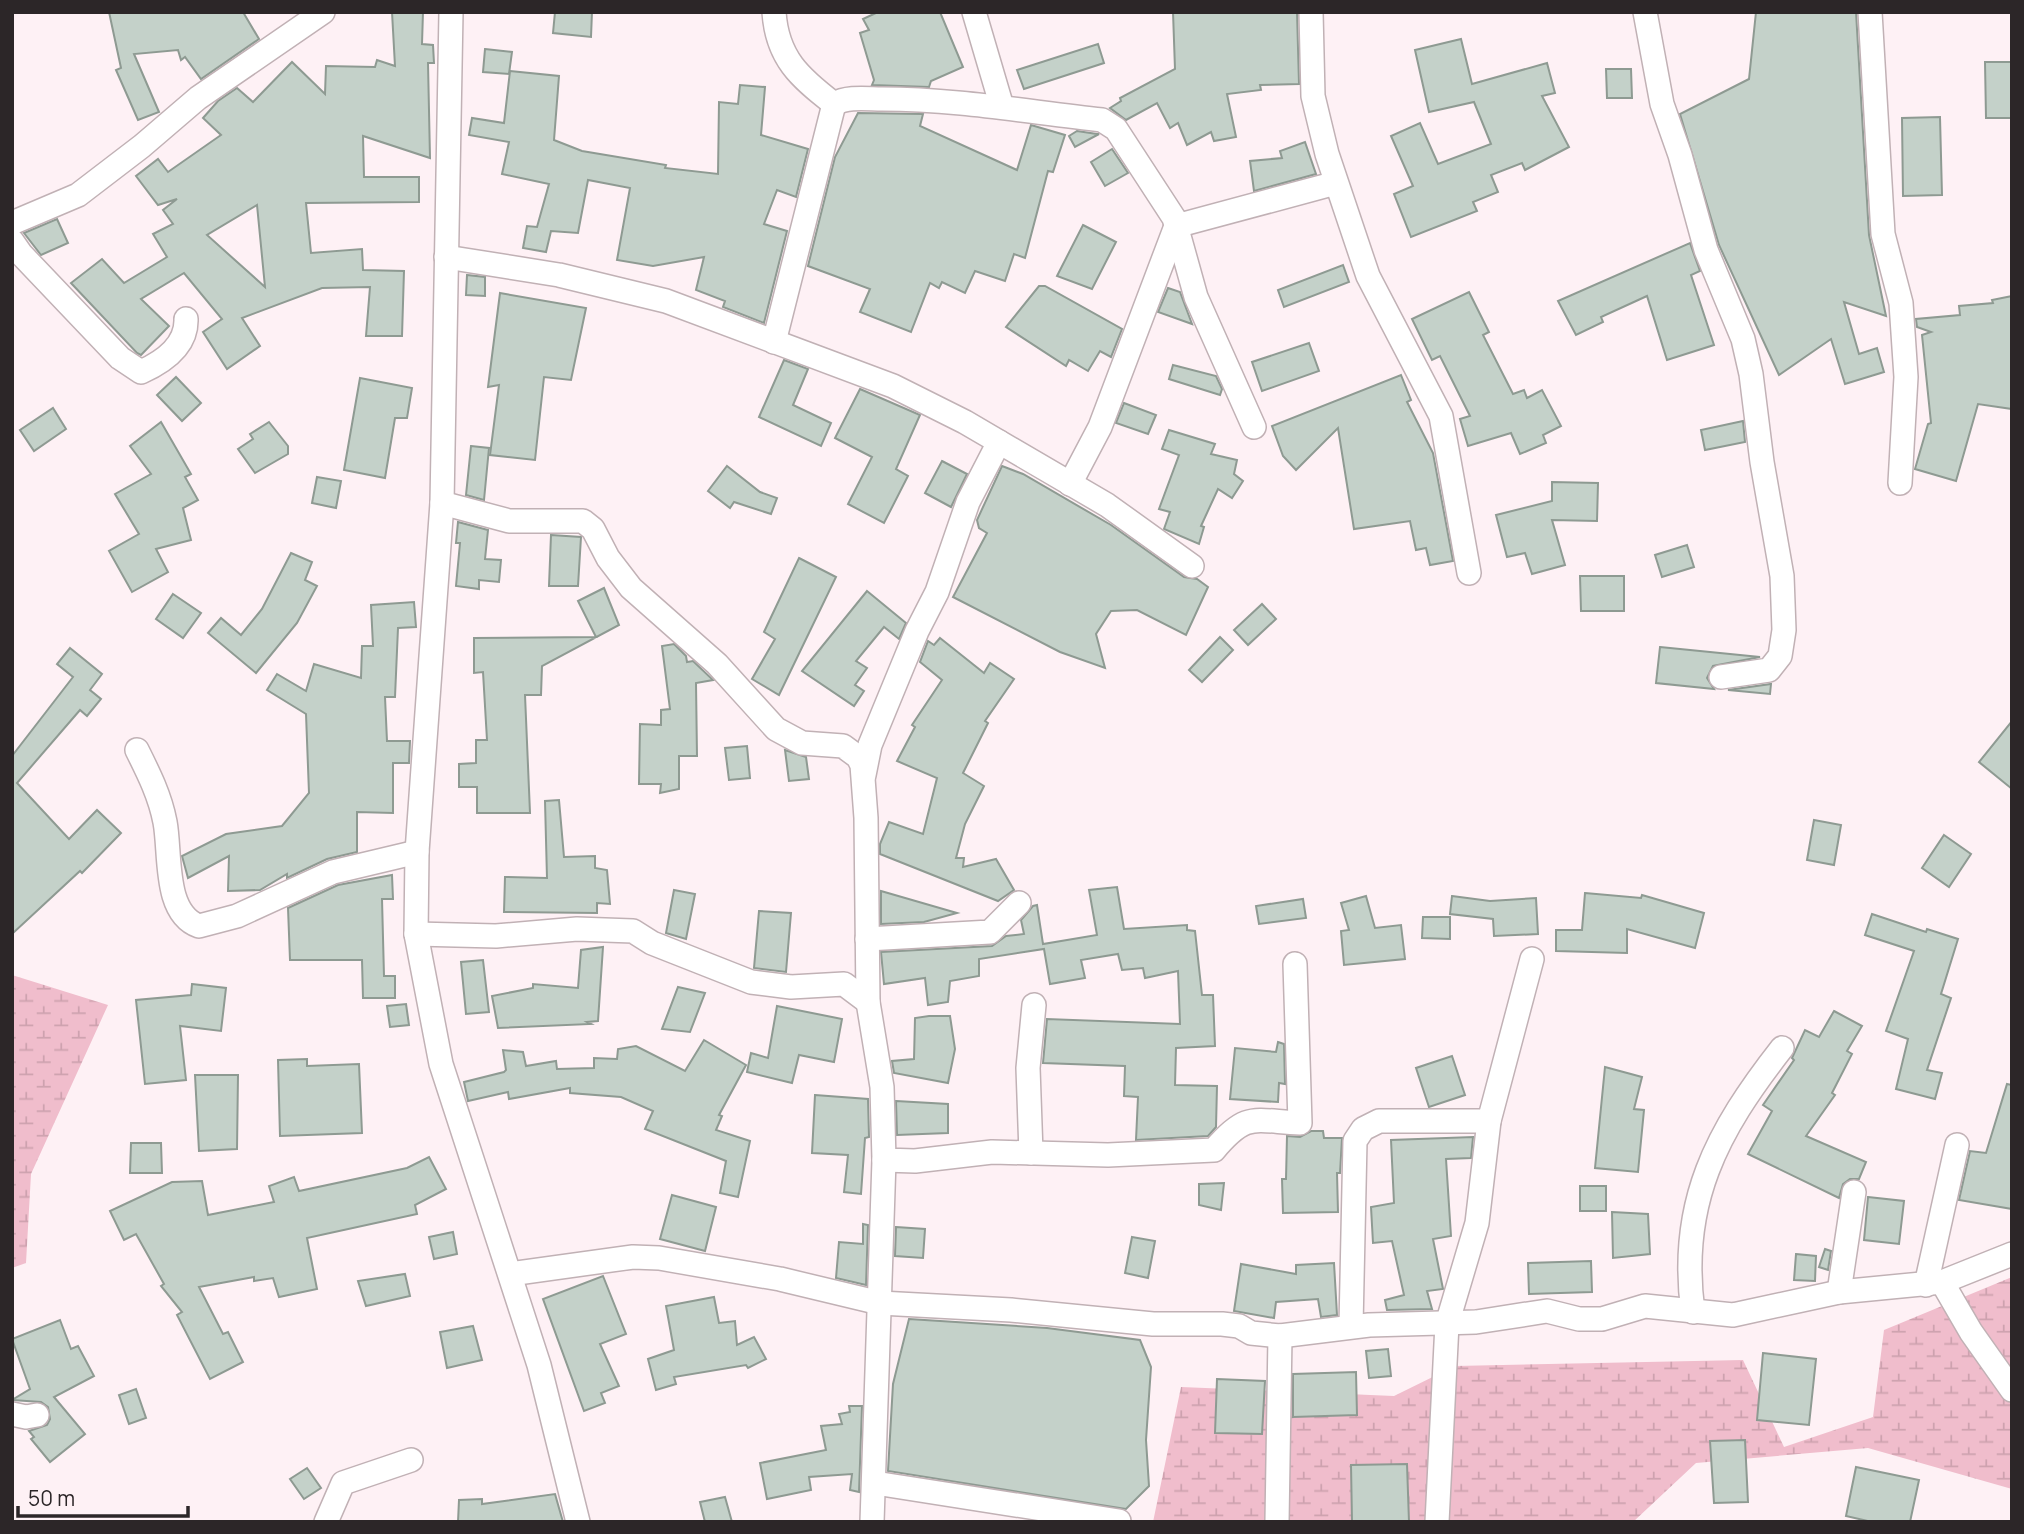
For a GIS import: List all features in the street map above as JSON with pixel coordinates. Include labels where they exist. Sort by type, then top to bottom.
[{"type":"street","points":[[12,223],[78,195],[142,146],[198,98],[323,12]]},
{"type":"street","points":[[451,12],[442,503],[418,852],[416,934],[441,1064],[539,1365],[579,1522]]},
{"type":"street","points":[[774,12],[775,32],[787,59],[806,83],[834,104]]},
{"type":"street","points":[[974,12],[1002,107]]},
{"type":"street","points":[[1311,12],[1313,96],[1336,183],[1368,276],[1441,416],[1469,573]]},
{"type":"street","points":[[1645,12],[1662,104],[1680,155],[1706,250],[1743,339],[1782,576],[1784,630],[1780,656],[1769,670],[1721,677]]},
{"type":"street","points":[[1870,12],[1883,234],[1902,315],[1906,377],[1900,483]]},
{"type":"street","points":[[774,342],[834,104],[841,100],[924,99],[1102,120],[1116,129],[1156,188],[1176,226],[1196,297],[1254,427]]},
{"type":"street","points":[[1176,226],[1336,183]]},
{"type":"street","points":[[1070,484],[1100,427],[1176,226]]},
{"type":"street","points":[[12,241],[21,254],[97,330],[120,358],[141,372],[162,362],[176,347],[186,331],[186,319]]},
{"type":"street","points":[[446,257],[533,270],[666,301],[893,386],[999,442],[1124,515],[1192,566]]},
{"type":"street","points":[[864,779],[870,745],[917,631],[937,592],[968,502],[999,442]]},
{"type":"street","points":[[442,503],[509,521],[583,521],[593,529],[608,558],[631,588],[717,664],[766,720],[790,738],[802,743],[850,749],[862,765],[868,1002],[882,1087],[884,1160],[872,1522]]},
{"type":"street","points":[[137,751],[160,802],[174,896],[184,916],[199,926],[237,916],[333,872],[418,852]]},
{"type":"street","points":[[867,939],[990,932],[1019,904]]},
{"type":"street","points":[[416,934],[496,936],[577,929],[633,931],[652,943],[751,982],[791,988],[844,984],[868,1002]]},
{"type":"street","points":[[1437,1522],[1447,1324],[1477,1223],[1489,1121],[1532,959]]},
{"type":"street","points":[[884,1160],[915,1161],[992,1152],[1108,1155],[1214,1150],[1230,1129],[1247,1121],[1262,1119],[1300,1123],[1295,964]]},
{"type":"street","points":[[1031,1153],[1028,1068],[1034,1004]]},
{"type":"street","points":[[1693,1312],[1689,1286],[1698,1193],[1732,1116],[1782,1048]]},
{"type":"street","points":[[1351,1326],[1355,1141],[1363,1129],[1379,1121],[1489,1121]]},
{"type":"street","points":[[1957,1145],[1934,1284],[2012,1390]]},
{"type":"street","points":[[1839,1292],[1854,1192]]},
{"type":"street","points":[[509,1274],[624,1258],[659,1258],[780,1279],[880,1303],[1011,1310],[1153,1324],[1222,1324],[1238,1326],[1251,1333],[1280,1336],[1296,1332],[1312,1334],[1351,1326],[1447,1324],[1547,1311],[1579,1319],[1602,1319],[1645,1306],[1733,1315],[1839,1292],[1934,1284],[2012,1254]]},
{"type":"street","points":[[1277,1522],[1280,1336]]},
{"type":"street","points":[[12,1414],[26,1417],[37,1415]]},
{"type":"street","points":[[326,1522],[343,1482],[411,1460]]},
{"type":"street","points":[[875,1483],[1119,1521]]},
{"type":"green space","points":[[12,975],[108,1005],[31,1174],[26,1263],[12,1268]]},
{"type":"green space","points":[[2012,1277],[2012,1489],[1868,1448],[1696,1463],[1633,1522],[1153,1522],[1181,1387],[1394,1396],[1455,1366],[1743,1360],[1784,1447],[1873,1417],[1884,1330]]},
{"type":"building","points":[[109,12],[243,12],[259,39],[201,79],[185,57],[181,60],[178,50],[134,54],[159,112],[138,120],[116,70],[121,68]]},
{"type":"building","points":[[392,12],[423,12],[422,44],[433,45],[434,63],[428,63],[430,158],[363,136],[364,177],[419,177],[419,202],[306,203],[311,253],[362,249],[363,270],[404,271],[402,336],[366,336],[370,287],[322,288],[242,318],[260,346],[227,369],[203,332],[222,319],[184,273],[141,299],[169,326],[141,355],[71,283],[102,259],[124,283],[167,257],[153,234],[173,224],[163,210],[177,199],[158,205],[136,176],[158,159],[168,172],[221,135],[203,118],[218,101],[237,88],[253,102],[292,62],[325,94],[326,66],[375,67],[377,60],[395,66]],"holes":[[[257,205],[265,287],[207,235]]]},
{"type":"building","points":[[555,12],[592,12],[591,37],[553,33]]},
{"type":"building","points":[[878,12],[940,12],[963,67],[931,81],[929,87],[872,85],[874,80],[860,33],[869,30],[863,19]]},
{"type":"building","points":[[1173,12],[1297,12],[1299,84],[1260,85],[1261,90],[1227,94],[1236,137],[1214,141],[1211,132],[1187,145],[1178,123],[1170,128],[1157,103],[1126,120],[1110,108],[1121,101],[1120,98],[1175,69]]},
{"type":"building","points":[[1756,12],[1856,12],[1869,235],[1886,316],[1844,302],[1859,354],[1877,348],[1884,372],[1845,384],[1831,339],[1779,375],[1719,245],[1680,114],[1749,79]]},
{"type":"building","points":[[1461,39],[1472,84],[1547,63],[1555,93],[1542,96],[1569,147],[1525,170],[1522,163],[1491,175],[1498,192],[1473,202],[1477,211],[1411,237],[1394,194],[1413,186],[1391,136],[1420,123],[1438,164],[1491,144],[1474,102],[1429,112],[1415,50]]},
{"type":"building","points":[[1098,44],[1104,63],[1024,89],[1017,70]]},
{"type":"building","points":[[485,49],[512,52],[509,74],[483,72]]},
{"type":"building","points":[[1985,62],[2012,62],[2012,118],[1986,118]]},
{"type":"building","points":[[1606,69],[1631,69],[1632,98],[1607,98]]},
{"type":"building","points":[[510,71],[559,76],[554,140],[582,151],[666,165],[665,168],[718,174],[719,102],[738,104],[740,85],[765,87],[761,135],[808,149],[796,197],[777,190],[764,224],[787,231],[764,323],[723,307],[725,301],[696,290],[704,257],[653,266],[617,260],[630,188],[588,180],[578,233],[551,231],[546,252],[523,248],[527,226],[537,227],[549,184],[502,174],[509,142],[469,135],[472,118],[504,123]]},
{"type":"building","points":[[858,113],[923,114],[920,126],[1017,170],[1031,125],[1065,135],[1053,172],[1048,171],[1025,258],[1014,254],[1005,281],[975,271],[965,293],[942,282],[939,288],[930,283],[911,332],[860,312],[870,289],[808,266],[835,157]]},
{"type":"building","points":[[1940,117],[1942,195],[1903,196],[1902,118]]},
{"type":"building","points":[[1077,131],[1099,134],[1075,147],[1069,136]]},
{"type":"building","points":[[1305,142],[1316,174],[1254,191],[1250,161],[1282,158],[1280,151]]},
{"type":"building","points":[[1112,149],[1128,173],[1105,186],[1091,162]]},
{"type":"building","points":[[57,219],[68,243],[41,255],[24,233]]},
{"type":"building","points":[[1083,225],[1116,242],[1092,289],[1057,276]]},
{"type":"building","points":[[1690,243],[1700,271],[1691,275],[1714,345],[1667,360],[1647,296],[1601,317],[1603,322],[1576,335],[1558,301]]},
{"type":"building","points":[[1343,265],[1349,282],[1284,307],[1278,290]]},
{"type":"building","points":[[467,275],[485,277],[485,296],[466,295]]},
{"type":"building","points":[[1039,286],[1045,286],[1122,329],[1111,357],[1100,351],[1088,371],[1069,360],[1066,366],[1006,327]]},
{"type":"building","points":[[1168,288],[1180,292],[1192,324],[1158,312]]},
{"type":"building","points":[[1469,292],[1489,332],[1483,335],[1513,394],[1524,390],[1527,398],[1542,390],[1561,426],[1543,435],[1546,443],[1520,454],[1511,433],[1468,446],[1460,419],[1470,416],[1440,356],[1432,360],[1412,319]]},
{"type":"building","points":[[500,293],[586,308],[571,380],[544,377],[535,460],[490,455],[499,385],[488,387]]},
{"type":"building","points":[[2012,296],[2012,409],[1978,404],[1956,481],[1915,469],[1928,424],[1931,423],[1922,335],[1931,332],[1917,327],[1916,319],[1960,315],[1959,306],[1993,303],[1992,300]]},
{"type":"building","points":[[1309,343],[1319,371],[1262,391],[1252,362]]},
{"type":"building","points":[[784,360],[808,369],[793,405],[831,423],[821,446],[759,417]]},
{"type":"building","points":[[1173,365],[1216,376],[1222,389],[1220,395],[1169,379]]},
{"type":"building","points":[[1401,375],[1411,400],[1407,402],[1433,453],[1453,561],[1430,565],[1426,548],[1416,550],[1410,521],[1354,529],[1338,428],[1296,470],[1283,456],[1272,426]]},
{"type":"building","points":[[176,377],[201,403],[182,421],[157,395]]},
{"type":"building","points":[[360,378],[412,388],[407,418],[395,418],[385,478],[344,470]]},
{"type":"building","points":[[860,389],[920,415],[896,469],[908,476],[884,523],[848,504],[872,457],[835,438]]},
{"type":"building","points":[[1124,403],[1156,415],[1148,434],[1116,423]]},
{"type":"building","points":[[53,408],[66,429],[34,451],[20,430]]},
{"type":"building","points":[[1743,421],[1745,442],[1705,450],[1701,430]]},
{"type":"building","points":[[161,422],[191,474],[185,477],[198,500],[183,508],[191,540],[156,549],[168,572],[132,592],[109,551],[139,534],[115,494],[151,474],[130,446]]},
{"type":"building","points":[[269,422],[288,446],[288,454],[255,473],[238,449],[253,439],[250,434]]},
{"type":"building","points":[[1169,430],[1215,444],[1211,454],[1237,460],[1234,474],[1243,481],[1232,498],[1218,489],[1201,526],[1204,527],[1199,544],[1164,529],[1170,512],[1159,509],[1179,455],[1162,449]]},
{"type":"building","points":[[471,446],[489,448],[484,500],[466,495]]},
{"type":"building","points":[[942,461],[967,474],[951,507],[925,493]]},
{"type":"building","points":[[727,466],[760,492],[777,498],[771,514],[734,502],[730,508],[708,491]]},
{"type":"building","points":[[1002,466],[1023,474],[1111,525],[1184,577],[1197,579],[1208,587],[1186,635],[1137,610],[1111,611],[1096,634],[1105,668],[1060,652],[953,597],[987,533],[979,528],[977,520]]},
{"type":"building","points":[[317,477],[341,481],[336,508],[312,503]]},
{"type":"building","points":[[1552,482],[1598,483],[1597,521],[1552,520],[1565,565],[1532,574],[1525,553],[1507,557],[1496,515],[1552,501]]},
{"type":"building","points":[[458,522],[488,530],[485,559],[501,560],[499,582],[479,580],[479,589],[456,586],[460,543],[456,543]]},
{"type":"building","points":[[551,535],[581,537],[578,586],[549,586]]},
{"type":"building","points":[[1687,545],[1694,567],[1662,577],[1655,555]]},
{"type":"building","points":[[291,553],[312,562],[305,580],[317,586],[297,623],[256,673],[208,633],[221,618],[241,635],[262,609]]},
{"type":"building","points":[[799,558],[836,577],[779,695],[752,679],[775,639],[764,632]]},
{"type":"building","points":[[1580,576],[1624,576],[1624,611],[1581,611]]},
{"type":"building","points":[[604,588],[619,625],[542,666],[541,695],[525,695],[530,813],[477,813],[477,787],[459,787],[459,764],[476,763],[476,740],[487,740],[483,672],[474,673],[474,638],[596,637],[578,601]]},
{"type":"building","points":[[867,591],[906,623],[899,639],[884,627],[856,661],[867,668],[855,685],[864,691],[854,706],[802,671]]},
{"type":"building","points":[[173,594],[201,613],[183,638],[156,619]]},
{"type":"building","points":[[414,602],[416,627],[398,628],[395,697],[385,697],[387,741],[410,741],[409,763],[393,763],[393,813],[357,812],[357,852],[327,859],[287,878],[287,874],[260,890],[228,891],[229,856],[188,878],[182,856],[226,834],[282,826],[309,793],[306,714],[267,690],[277,674],[306,691],[314,664],[361,678],[362,646],[373,646],[371,605]]},
{"type":"building","points":[[1262,604],[1276,619],[1248,645],[1234,630]]},
{"type":"building","points":[[1220,637],[1233,650],[1202,682],[1189,670]]},
{"type":"building","points":[[940,638],[984,673],[990,663],[1014,679],[985,721],[988,723],[963,773],[984,786],[965,824],[956,858],[964,858],[963,867],[996,859],[1014,890],[998,901],[880,854],[880,844],[889,822],[923,834],[937,778],[897,761],[915,727],[912,725],[942,680],[920,662],[928,641],[934,645]]},
{"type":"building","points":[[674,644],[686,656],[687,662],[693,661],[713,680],[696,683],[697,756],[679,756],[679,789],[660,793],[661,784],[639,784],[640,724],[661,725],[661,710],[670,709],[662,646]]},
{"type":"building","points":[[1660,647],[1760,657],[1713,666],[1707,678],[1714,689],[1656,683]]},
{"type":"building","points":[[70,648],[102,674],[90,690],[101,699],[87,716],[80,710],[17,783],[69,839],[97,810],[121,833],[82,873],[80,871],[12,934],[12,756],[73,677],[57,664]]},
{"type":"building","points":[[1771,684],[1770,694],[1728,690]]},
{"type":"building","points":[[2012,721],[2012,789],[1979,762]]},
{"type":"building","points":[[747,746],[750,778],[729,780],[725,748]]},
{"type":"building","points":[[785,750],[806,757],[809,779],[789,781]]},
{"type":"building","points":[[559,800],[564,857],[595,856],[595,868],[607,870],[610,904],[597,903],[597,913],[504,912],[505,877],[547,878],[545,801]]},
{"type":"building","points":[[1814,820],[1841,825],[1834,865],[1807,860]]},
{"type":"building","points":[[1944,835],[1971,854],[1949,887],[1922,868]]},
{"type":"building","points":[[392,875],[393,899],[382,899],[384,976],[395,976],[395,998],[363,998],[362,960],[290,960],[288,908],[338,885]]},
{"type":"building","points":[[1117,887],[1124,929],[1187,925],[1187,930],[1195,931],[1202,995],[1213,995],[1215,1046],[1176,1048],[1175,1085],[1217,1086],[1216,1127],[1208,1136],[1136,1140],[1138,1097],[1124,1096],[1125,1066],[1043,1063],[1047,1019],[1180,1024],[1178,971],[1145,978],[1143,968],[1122,970],[1118,954],[1081,960],[1085,978],[1050,984],[1044,949],[979,959],[979,976],[950,981],[948,1002],[928,1005],[925,978],[884,984],[881,952],[992,946],[1006,936],[1024,934],[1021,920],[1037,905],[1043,944],[1097,935],[1089,890]]},
{"type":"building","points":[[674,890],[695,894],[686,939],[666,933]]},
{"type":"building","points":[[881,891],[957,913],[924,922],[881,924]]},
{"type":"building","points":[[1585,893],[1641,898],[1642,895],[1704,913],[1695,948],[1627,929],[1627,953],[1556,951],[1556,930],[1582,930]]},
{"type":"building","points":[[1366,896],[1375,928],[1401,925],[1405,959],[1344,965],[1341,931],[1349,930],[1341,903]]},
{"type":"building","points":[[1452,896],[1490,901],[1536,898],[1538,934],[1494,936],[1493,919],[1450,914]]},
{"type":"building","points":[[1303,899],[1306,918],[1259,924],[1256,906]]},
{"type":"building","points":[[759,911],[791,913],[786,972],[754,968]]},
{"type":"building","points":[[1872,914],[1926,932],[1927,929],[1958,939],[1941,994],[1951,998],[1927,1070],[1942,1073],[1935,1099],[1896,1089],[1908,1039],[1886,1031],[1914,951],[1865,935]]},
{"type":"building","points":[[1423,917],[1450,917],[1450,939],[1422,938]]},
{"type":"building","points":[[603,947],[598,1021],[587,1022],[591,1024],[498,1028],[492,996],[533,988],[533,984],[578,988],[581,950]]},
{"type":"building","points":[[483,960],[489,1012],[466,1014],[461,962]]},
{"type":"building","points":[[192,984],[226,988],[221,1031],[180,1026],[186,1080],[145,1084],[136,1000],[191,995]]},
{"type":"building","points":[[678,987],[705,993],[690,1032],[662,1029]]},
{"type":"building","points":[[406,1004],[409,1025],[390,1027],[387,1006]]},
{"type":"building","points":[[777,1006],[842,1019],[834,1062],[799,1055],[792,1083],[747,1072],[751,1053],[768,1058]]},
{"type":"building","points":[[1834,1011],[1862,1026],[1847,1051],[1852,1054],[1832,1093],[1835,1095],[1806,1136],[1866,1162],[1859,1179],[1850,1179],[1843,1184],[1839,1198],[1748,1154],[1772,1111],[1763,1105],[1794,1060],[1792,1058],[1805,1030],[1819,1037]]},
{"type":"building","points":[[950,1016],[955,1049],[948,1083],[894,1073],[892,1061],[914,1059],[915,1018]]},
{"type":"building","points":[[704,1040],[746,1065],[719,1115],[722,1116],[716,1130],[750,1141],[738,1197],[720,1193],[726,1161],[645,1129],[653,1111],[621,1097],[570,1093],[570,1088],[509,1099],[508,1092],[468,1101],[464,1082],[504,1072],[503,1050],[523,1052],[526,1066],[556,1061],[557,1069],[594,1068],[594,1058],[617,1059],[618,1049],[636,1046],[685,1071]]},
{"type":"building","points":[[1278,1042],[1284,1044],[1285,1084],[1279,1083],[1278,1102],[1230,1099],[1235,1048],[1276,1052]]},
{"type":"building","points":[[1452,1056],[1465,1095],[1429,1107],[1416,1068]]},
{"type":"building","points":[[307,1059],[307,1066],[359,1064],[362,1133],[280,1136],[278,1060]]},
{"type":"building","points":[[1605,1067],[1642,1077],[1634,1109],[1644,1110],[1638,1172],[1595,1168]]},
{"type":"building","points":[[195,1075],[238,1075],[237,1149],[199,1151]]},
{"type":"building","points":[[2007,1084],[2012,1085],[2012,1209],[1959,1200],[1970,1151],[1986,1153]]},
{"type":"building","points":[[815,1095],[868,1099],[869,1137],[865,1138],[861,1194],[844,1192],[848,1155],[812,1153]]},
{"type":"building","points":[[896,1101],[948,1104],[948,1133],[897,1135]]},
{"type":"building","points":[[1311,1131],[1323,1131],[1324,1138],[1342,1138],[1340,1173],[1337,1173],[1338,1212],[1283,1213],[1282,1179],[1286,1179],[1287,1136],[1300,1137]]},
{"type":"building","points":[[1473,1137],[1471,1158],[1446,1159],[1451,1236],[1433,1239],[1443,1289],[1427,1291],[1432,1309],[1387,1310],[1385,1300],[1404,1295],[1392,1241],[1373,1243],[1371,1207],[1394,1203],[1391,1140]]},
{"type":"building","points":[[131,1143],[161,1143],[162,1173],[130,1173]]},
{"type":"building","points":[[429,1157],[446,1189],[415,1205],[417,1214],[307,1238],[317,1289],[279,1297],[273,1278],[254,1281],[254,1277],[199,1287],[223,1334],[228,1332],[243,1362],[210,1379],[177,1315],[182,1312],[161,1286],[164,1284],[136,1234],[124,1240],[110,1211],[172,1182],[202,1181],[208,1215],[274,1202],[269,1186],[294,1177],[299,1191],[407,1168]]},
{"type":"building","points":[[1224,1183],[1221,1210],[1199,1205],[1199,1184]]},
{"type":"building","points":[[1580,1186],[1606,1186],[1606,1211],[1580,1211]]},
{"type":"building","points":[[672,1195],[716,1207],[705,1251],[660,1239]]},
{"type":"building","points":[[1868,1197],[1904,1201],[1899,1244],[1864,1240]]},
{"type":"building","points":[[1612,1212],[1648,1214],[1650,1254],[1613,1258]]},
{"type":"building","points":[[863,1224],[868,1225],[866,1285],[836,1278],[839,1242],[863,1244]]},
{"type":"building","points":[[896,1227],[925,1229],[923,1258],[895,1256]]},
{"type":"building","points":[[453,1232],[457,1254],[434,1259],[429,1237]]},
{"type":"building","points":[[1132,1237],[1155,1241],[1148,1278],[1125,1273]]},
{"type":"building","points":[[1825,1249],[1831,1251],[1828,1270],[1819,1267]]},
{"type":"building","points":[[1796,1254],[1816,1256],[1815,1281],[1794,1280]]},
{"type":"building","points":[[1591,1261],[1592,1292],[1529,1294],[1528,1263]]},
{"type":"building","points":[[1334,1263],[1337,1315],[1321,1317],[1318,1299],[1276,1302],[1274,1318],[1234,1311],[1241,1264],[1296,1274],[1296,1265]]},
{"type":"building","points":[[405,1274],[410,1296],[366,1306],[358,1281]]},
{"type":"building","points":[[603,1276],[626,1334],[600,1344],[619,1386],[601,1393],[605,1403],[584,1411],[543,1299]]},
{"type":"building","points":[[714,1297],[719,1323],[735,1321],[737,1345],[754,1337],[766,1359],[748,1368],[746,1365],[674,1377],[676,1384],[656,1390],[648,1359],[674,1350],[666,1306]]},
{"type":"building","points":[[909,1319],[1047,1328],[1140,1340],[1151,1367],[1146,1440],[1149,1486],[1126,1509],[888,1471],[893,1384]]},
{"type":"building","points":[[60,1320],[71,1349],[78,1346],[94,1376],[54,1397],[85,1434],[50,1462],[31,1439],[34,1437],[29,1431],[47,1425],[50,1419],[48,1407],[41,1402],[12,1400],[30,1389],[12,1339]]},
{"type":"building","points":[[473,1326],[482,1360],[447,1368],[440,1332]]},
{"type":"building","points":[[1388,1349],[1391,1376],[1369,1378],[1366,1351]]},
{"type":"building","points":[[1763,1353],[1816,1359],[1809,1425],[1757,1420]]},
{"type":"building","points":[[1356,1372],[1357,1415],[1293,1417],[1293,1374]]},
{"type":"building","points":[[1217,1379],[1265,1381],[1262,1434],[1215,1433]]},
{"type":"building","points":[[136,1389],[146,1418],[129,1424],[119,1395]]},
{"type":"building","points":[[849,1406],[862,1406],[859,1492],[850,1490],[852,1474],[809,1477],[811,1490],[767,1499],[760,1463],[826,1450],[821,1426],[842,1424],[839,1414],[850,1412]]},
{"type":"building","points":[[1745,1440],[1748,1502],[1714,1503],[1710,1441]]},
{"type":"building","points":[[1407,1464],[1409,1522],[1352,1522],[1351,1465]]},
{"type":"building","points":[[1856,1467],[1919,1480],[1910,1522],[1872,1522],[1846,1516]]},
{"type":"building","points":[[307,1468],[321,1488],[304,1499],[290,1479]]},
{"type":"building","points":[[555,1494],[563,1522],[458,1522],[459,1500],[482,1499],[482,1504]]},
{"type":"building","points":[[725,1497],[732,1522],[705,1522],[700,1502]]}]
